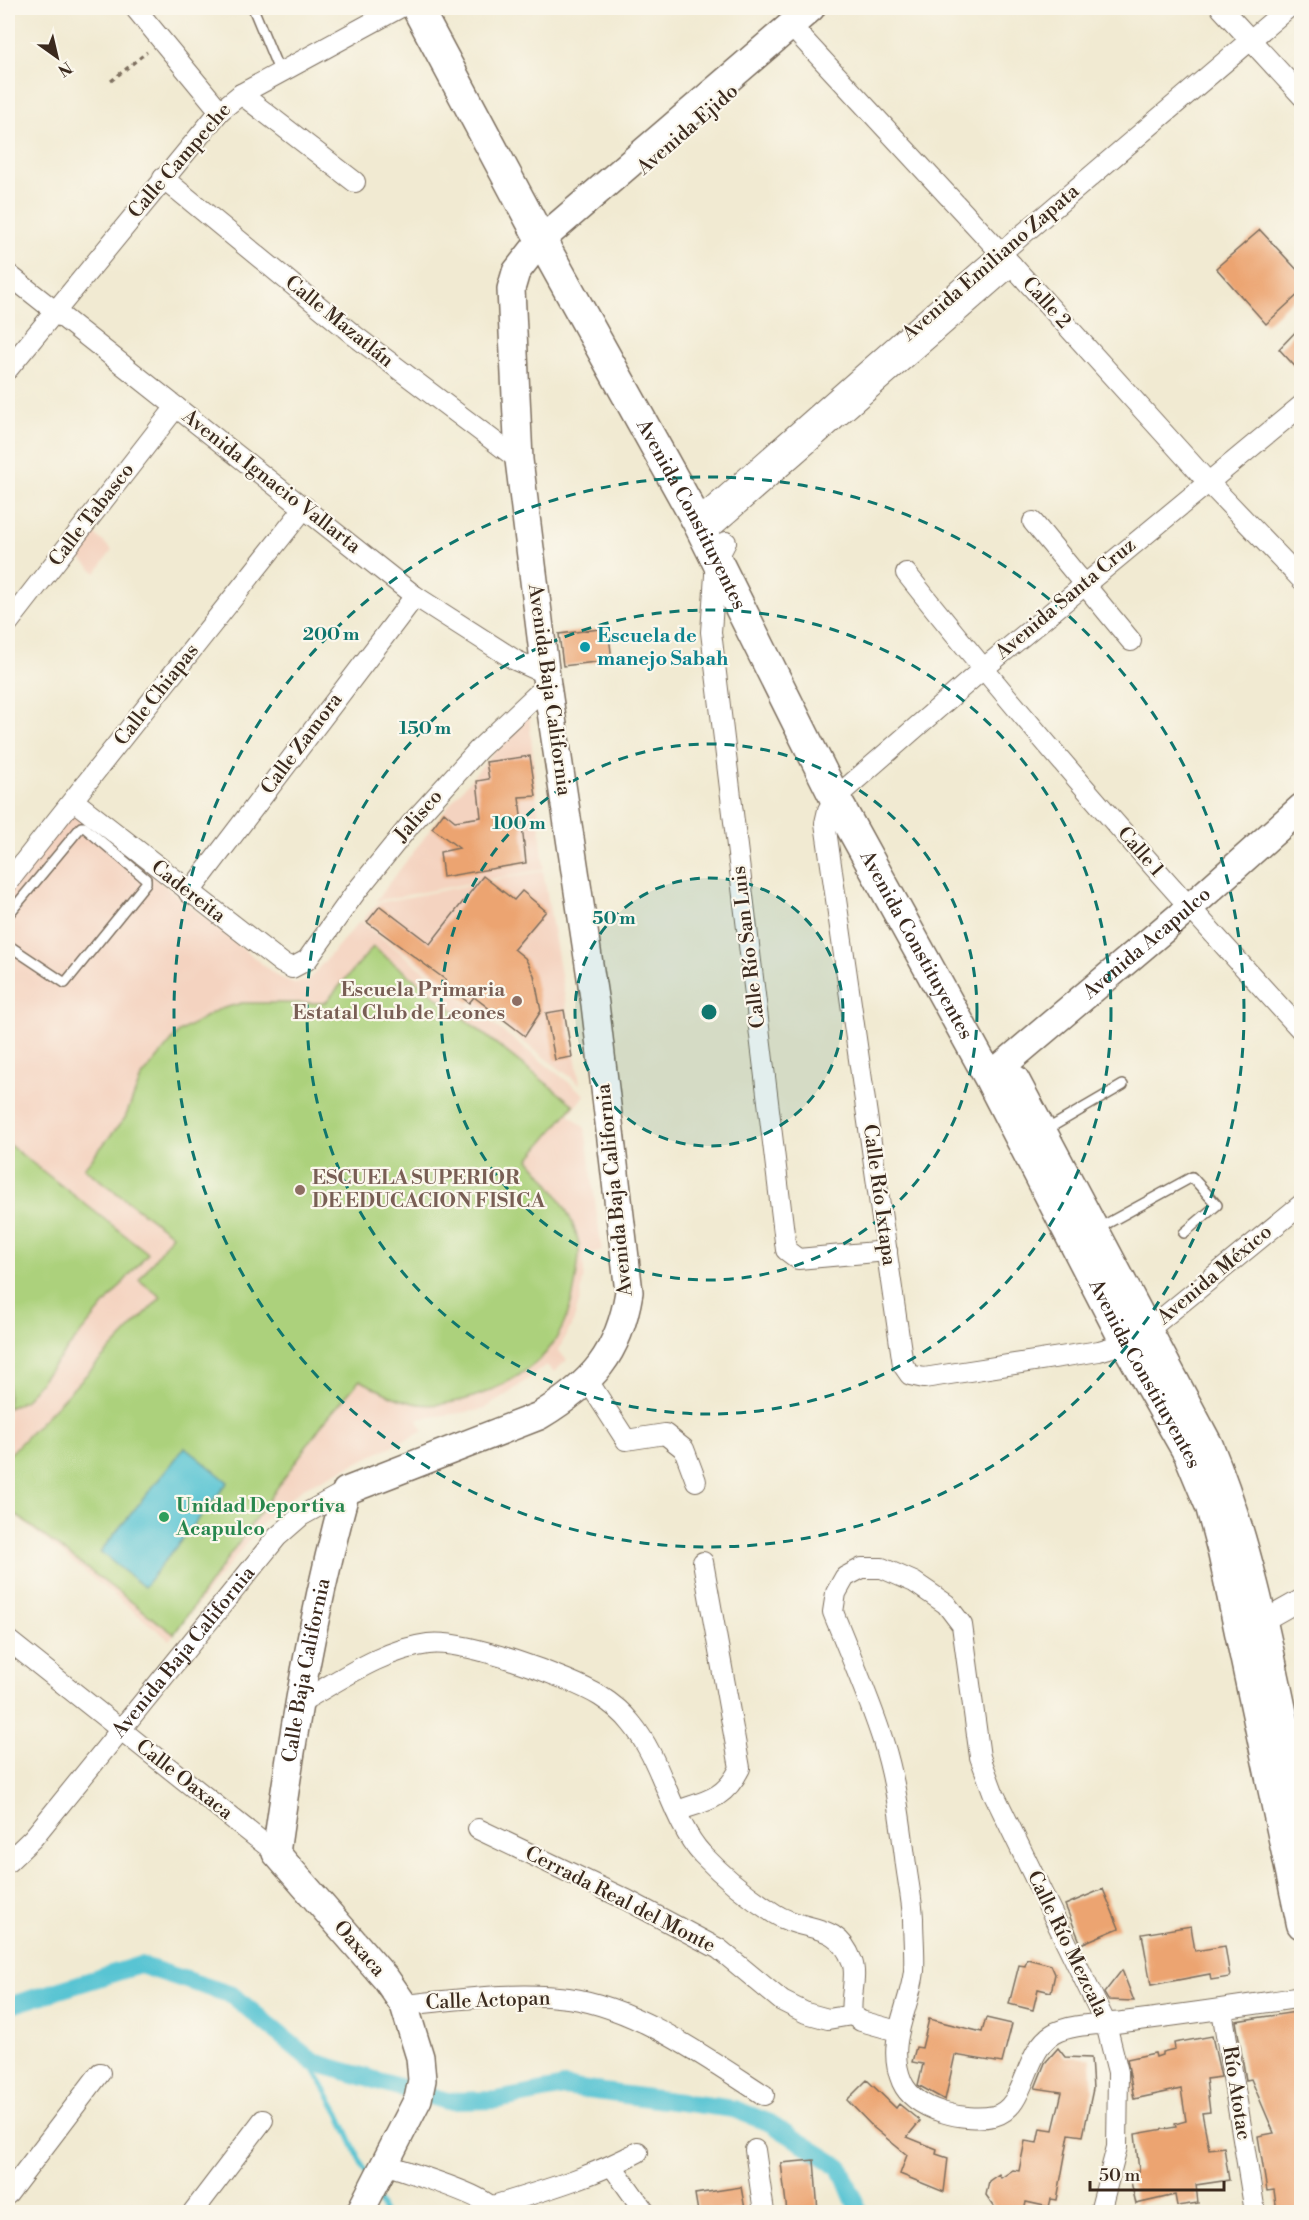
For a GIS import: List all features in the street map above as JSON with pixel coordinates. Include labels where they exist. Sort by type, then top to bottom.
[{"type":"main road","name":"Avenida Constituyentes","points":[[417,8],[545,245],[711,532],[843,792],[997,1070],[1137,1336],[1211,1507],[1250,1628],[1302,1811]]},
{"type":"main road","name":"Avenida Constituyentes","points":[[437,8],[545,245]]},
{"type":"main road","name":"Avenida Ejido","points":[[794,29],[810,8]]},
{"type":"main road","name":"Avenida Ejido","points":[[545,245],[794,29],[829,8]]},
{"type":"main road","name":"Avenida Baja California","points":[[346,1491],[539,1416],[566,1400],[588,1381],[611,1351],[624,1323],[629,1292],[595,1004],[546,679],[519,460],[511,289],[545,245]]},
{"type":"main road","name":"Avenida Acapulco","points":[[997,1070],[1189,908],[1302,807]]},
{"type":"main road","name":"Calle Baja California","points":[[276,1854],[297,1704],[333,1536],[346,1491]]},
{"type":"main road","name":"Avenida Constituyentes","points":[[1250,1628],[1302,1924]]},
{"type":"main road","name":"Oaxaca","points":[[276,1854],[386,1979],[404,2005],[420,2056],[422,2080],[411,2118],[383,2170]]},
{"type":"main road","points":[[362,2208],[383,2170]]},
{"type":"street","points":[[135,8],[220,111]]},
{"type":"street","name":"Calle Campeche","points":[[8,369],[220,111],[241,94],[399,8]]},
{"type":"street","points":[[1221,8],[1302,96]]},
{"type":"street","name":"Avenida Emiliano Zapata","points":[[711,532],[1250,39],[1288,8]]},
{"type":"street","name":"Calle 2","points":[[794,29],[1208,482],[1302,580]]},
{"type":"street","points":[[241,94],[355,183]]},
{"type":"street","name":"Calle Mazatlán","points":[[163,178],[355,336],[519,460]]},
{"type":"street","name":"Avenida Ignacio Vallarta","points":[[8,274],[415,596],[546,679]]},
{"type":"street","name":"Avenida Santa Cruz","points":[[843,792],[983,669],[1302,405]]},
{"type":"street","name":"Calle Tabasco","points":[[8,623],[176,407]]},
{"type":"street","name":"Calle Chiapas","points":[[8,882],[305,507]]},
{"type":"street","points":[[1033,522],[1131,641]]},
{"type":"street","name":"Calle Río San Luis","points":[[711,532],[711,632],[786,1250],[798,1259],[887,1251]]},
{"type":"street","name":"Calle 1","points":[[906,573],[983,669],[1189,908],[1302,1031]]},
{"type":"street","name":"Calle Zamora","points":[[189,893],[415,596]]},
{"type":"street","name":"Jalisco","points":[[307,960],[355,893],[410,825],[546,679]]},
{"type":"street","name":"Calle Río Ixtapa","points":[[843,792],[828,810],[825,823],[903,1365],[910,1375],[924,1378],[1099,1352],[1137,1336]]},
{"type":"street","name":"Cadereita","points":[[74,801],[189,893],[282,963],[292,968],[307,960]]},
{"type":"street","name":"Avenida México","points":[[1137,1336],[1302,1204]]},
{"type":"street","points":[[588,1381],[626,1440],[664,1434],[684,1449],[696,1480]]},
{"type":"street","name":"Avenida Baja California","points":[[8,1862],[33,1838],[277,1537],[301,1516],[346,1491]]},
{"type":"street","points":[[676,1811],[715,1799],[732,1785],[740,1768],[703,1562]]},
{"type":"street","name":"Calle Río Mezcala","points":[[862,1568],[882,1568],[914,1582],[946,1604],[962,1625],[980,1757],[993,1792],[1106,2024],[1071,2028],[1053,2034],[1036,2050],[1014,2102],[1006,2111],[995,2116],[980,2117],[949,2113],[912,2096],[902,2082],[897,2063],[897,2031],[914,1971],[913,1916],[897,1793],[883,1741],[833,1612],[836,1593],[845,1577],[862,1568]]},
{"type":"street","points":[[1250,1628],[1302,1599]]},
{"type":"street","name":"Calle Oaxaca","points":[[8,1642],[276,1854]]},
{"type":"street","points":[[297,1704],[388,1654],[430,1644],[466,1647],[565,1679],[601,1697],[630,1722],[652,1753],[676,1811],[700,1851],[739,1890],[778,1917],[821,1928],[842,1942],[853,1963],[849,2002],[852,2015],[897,2031]]},
{"type":"street","name":"Cerrada Real del Monte","points":[[478,1829],[627,1900],[719,1949],[782,2001],[798,2009],[828,2019],[852,2015]]},
{"type":"street","name":"Calle Actopan","points":[[404,2005],[524,1995],[570,1998],[613,2011],[679,2040],[764,2094]]},
{"type":"street","points":[[1100,2212],[1117,2147],[1118,2072],[1106,2024],[1222,2010],[1302,1997]]},
{"type":"street","name":"Río Atotac","points":[[1222,2010],[1255,2212]]},
{"type":"street","points":[[8,2194],[100,2073]]},
{"type":"street","points":[[193,2212],[263,2120]]},
{"type":"street","points":[[755,2150],[764,2212]]},
{"type":"street","points":[[383,2170],[494,2209],[612,2166],[638,2152]]},
{"type":"street","points":[[612,2166],[645,2212]]},
{"type":"lane","points":[[253,8],[280,72]]},
{"type":"lane","points":[[8,915],[81,827],[84,827],[146,879],[146,883],[65,982],[8,945]]},
{"type":"lane","points":[[1032,1137],[1123,1085]]},
{"type":"lane","points":[[1084,1237],[1192,1178],[1217,1205],[1184,1233]]},
{"type":"path","points":[[111,81],[161,39]]},
{"type":"shaded area","points":[[88,528],[112,550],[96,573],[71,550]]},
{"type":"shaded area","points":[[525,715],[529,717],[544,869],[376,901],[449,805]]},
{"type":"shaded area","name":"ESCUELA SUPERIOR DE EDUCACION FISICA","points":[[71,810],[277,976],[294,983],[307,981],[360,921],[585,1095],[569,1114],[585,1128],[602,1251],[583,1254],[584,1274],[580,1300],[573,1322],[558,1351],[567,1360],[554,1372],[546,1365],[504,1397],[481,1410],[417,1419],[424,1431],[303,1488],[267,1517],[169,1640],[8,1510],[8,890]]},
{"type":"shaded area","name":"Escuela Primaria Estatal Club de Leones","points":[[543,871],[580,1084],[362,921],[378,903]]},
{"type":"green space","name":"ESCUELA SUPERIOR DE EDUCACION FISICA","points":[[373,947],[574,1105],[529,1159],[560,1199],[576,1232],[579,1255],[569,1310],[557,1337],[541,1358],[511,1380],[473,1397],[436,1405],[411,1403],[360,1380],[323,1423],[174,1634],[8,1509],[8,1456],[161,1297],[139,1280],[172,1235],[84,1168],[125,1118],[141,1078],[179,1032],[217,1010],[242,1003],[325,1003]]},
{"type":"green space","points":[[8,1144],[148,1253],[24,1401],[8,1408]]},
{"type":"water","name":"Unidad Deportiva Acapulco","points":[[185,1447],[228,1482],[144,1587],[100,1552]]},
{"type":"building","points":[[1260,230],[1302,275],[1302,291],[1266,324],[1216,268]]},
{"type":"building","points":[[1302,325],[1302,374],[1279,349]]},
{"type":"building","name":"Escuela de manejo Sabah","points":[[608,628],[612,660],[563,666],[559,634]]},
{"type":"building","points":[[530,756],[536,796],[519,797],[526,863],[443,877],[440,852],[459,848],[432,828],[444,812],[455,821],[481,817],[477,781],[489,779],[486,762]]},
{"type":"building","points":[[483,876],[514,900],[522,891],[546,911],[514,949],[525,958],[534,975],[541,1011],[525,1036],[474,997],[469,1003],[443,983],[446,980],[367,922],[380,906],[430,944]]},
{"type":"building","points":[[564,1010],[572,1057],[555,1060],[546,1013]]},
{"type":"building","points":[[1103,1889],[1119,1928],[1081,1944],[1065,1905]]},
{"type":"building","points":[[1191,1926],[1195,1951],[1225,1946],[1230,1977],[1211,1980],[1210,1974],[1151,1985],[1142,1934]]},
{"type":"building","points":[[1027,1959],[1051,1965],[1055,1974],[1051,1992],[1038,1989],[1033,2010],[1009,2004],[1019,1965],[1025,1966]]},
{"type":"building","points":[[1122,1970],[1134,2001],[1108,2000],[1104,1993]]},
{"type":"building","points":[[1302,2011],[1302,2212],[1277,2212],[1274,2190],[1267,2191],[1258,2136],[1274,2133],[1251,2079],[1246,2080],[1236,2021]]},
{"type":"building","points":[[986,2018],[1012,2024],[1002,2063],[955,2055],[945,2100],[918,2085],[923,2064],[912,2062],[916,2047],[922,2048],[929,2019],[982,2032]]},
{"type":"building","points":[[1212,2036],[1221,2077],[1206,2079],[1210,2112],[1202,2113],[1209,2149],[1224,2147],[1229,2180],[1196,2185],[1198,2203],[1177,2206],[1175,2195],[1136,2204],[1129,2173],[1139,2171],[1135,2134],[1176,2127],[1175,2124],[1186,2121],[1181,2089],[1134,2099],[1127,2059],[1155,2053],[1156,2057],[1162,2055],[1162,2052],[1175,2049],[1174,2043]]},
{"type":"building","points":[[1058,2048],[1065,2057],[1091,2058],[1093,2089],[1083,2136],[1069,2134],[1057,2200],[1051,2199],[1049,2207],[1026,2202],[1024,2212],[998,2212],[986,2195],[989,2181],[999,2174],[1001,2178],[1013,2170],[1019,2171],[1025,2141],[1037,2143],[1040,2128],[1053,2130],[1062,2092],[1035,2088],[1045,2063]]},
{"type":"building","points":[[867,2080],[896,2108],[899,2104],[920,2121],[907,2137],[937,2149],[936,2154],[948,2158],[944,2192],[900,2174],[907,2155],[874,2128],[847,2100]]},
{"type":"building","points":[[814,2160],[818,2212],[787,2212],[781,2163]]},
{"type":"building","points":[[741,2187],[745,2209],[698,2212],[695,2194]]},
{"type":"waterway","points":[[8,2006],[140,1965],[232,1995],[313,2062],[447,2101],[497,2100],[564,2087],[734,2109],[770,2123],[840,2167],[859,2212]]},
{"type":"waterway","points":[[306,2056],[339,2114],[368,2178]]},
{"type":"waterway","points":[[377,2198],[384,2212]]},
{"type":"place","name":"Escuela de manejo Sabah","points":[[585,647]]},
{"type":"place","name":"Escuela Primaria Estatal Club de Leones","points":[[517,1001]]},
{"type":"place","name":"ESCUELA SUPERIOR DE EDUCACION FISICA","points":[[300,1190]]},
{"type":"place","name":"Unidad Deportiva Acapulco","points":[[164,1517]]}]
